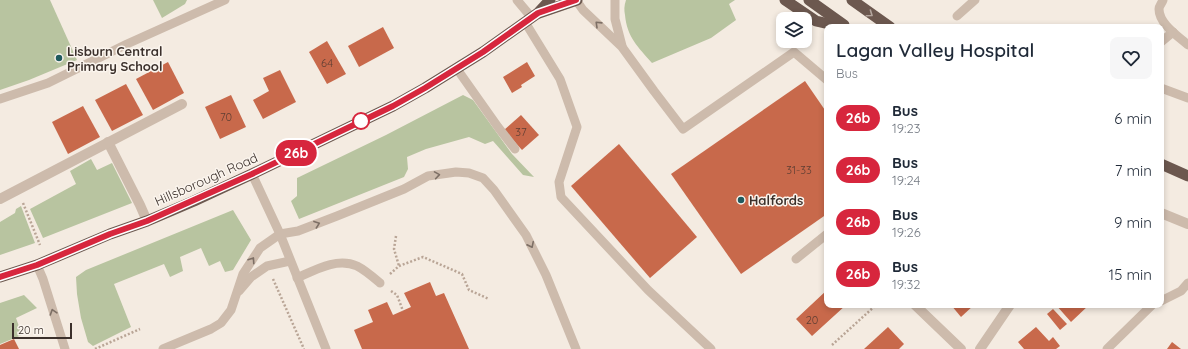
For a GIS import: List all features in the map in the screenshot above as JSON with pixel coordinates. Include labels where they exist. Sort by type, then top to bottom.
[{"type":"highway","name":"Hillsborough Road","points":[[0,277],[37,265],[110,234],[147,221],[252,174],[393,106],[457,69],[532,17],[550,0]]},
{"type":"highway","name":"Hillsborough Road","points":[[532,17],[576,0]]},
{"type":"highway","points":[[785,0],[816,21],[829,24]]},
{"type":"highway","points":[[809,0],[842,24]]},
{"type":"highway","points":[[852,0],[886,24]]},
{"type":"highway","points":[[1164,165],[1188,176]]},
{"type":"street","points":[[0,199],[182,104]]},
{"type":"street","points":[[108,142],[147,221]]},
{"type":"street","points":[[1164,214],[1188,224]]},
{"type":"street","points":[[917,308],[961,349]]},
{"type":"street","points":[[980,349],[1008,308]]},
{"type":"lane","points":[[0,99],[48,83],[127,44],[225,0]]},
{"type":"lane","points":[[517,0],[532,17],[560,79],[577,127],[559,182],[561,197],[648,290],[711,349]]},
{"type":"lane","points":[[576,0],[583,10],[622,47],[683,129],[794,52],[824,77]]},
{"type":"lane","points":[[615,0],[614,19],[622,47]]},
{"type":"lane","points":[[957,16],[975,0]]},
{"type":"lane","points":[[1163,0],[1159,7],[1161,16],[1168,27],[1188,45]]},
{"type":"lane","points":[[1164,40],[1173,32]]},
{"type":"lane","points":[[457,69],[515,149]]},
{"type":"lane","points":[[1164,89],[1188,98]]},
{"type":"lane","points":[[163,349],[222,323],[231,310],[243,274],[260,248],[280,234],[298,231],[337,216],[404,189],[428,176],[456,172],[469,173],[483,178],[494,190],[526,235],[546,275],[576,349]]},
{"type":"lane","points":[[252,174],[280,234],[326,349]]},
{"type":"lane","points":[[796,259],[824,236]]},
{"type":"lane","points":[[237,294],[251,276],[267,266],[290,261]]},
{"type":"lane","points":[[297,278],[332,264],[342,263],[356,266],[380,282]]},
{"type":"lane","points":[[37,265],[43,279],[65,349]]},
{"type":"lane","points":[[1164,300],[1181,291],[1188,283]]},
{"type":"lane","points":[[1107,349],[1149,308]]},
{"type":"path","points":[[18,189],[40,245]]},
{"type":"path","points":[[396,236],[394,249],[399,266]]},
{"type":"path","points":[[403,311],[397,296],[380,282],[399,266],[423,257],[462,274],[469,290],[489,299]]},
{"type":"path","points":[[267,266],[280,291],[304,349]]},
{"type":"path","points":[[832,345],[873,308]]},
{"type":"path","points":[[95,349],[140,329]]},
{"type":"green space","points":[[0,0],[50,0],[77,60],[29,80],[0,90]]},
{"type":"green space","points":[[153,0],[187,0],[185,4],[162,18]]},
{"type":"green space","points":[[626,0],[735,0],[729,4],[736,20],[711,38],[652,63],[634,41],[628,30],[624,11]]},
{"type":"green space","points":[[463,95],[473,100],[512,154],[534,177],[523,175],[493,141],[485,144],[469,137],[426,149],[407,157],[408,169],[404,177],[299,219],[291,201],[297,196],[297,178],[386,135]]},
{"type":"green space","points":[[91,159],[97,170],[112,163],[132,203],[43,238],[30,209],[76,184],[70,171]]},
{"type":"green space","points":[[21,206],[35,243],[0,255],[0,222],[15,213],[16,209]]},
{"type":"green space","points":[[233,210],[251,240],[233,270],[225,272],[220,261],[209,266],[201,248],[180,257],[183,271],[170,277],[164,264],[114,284],[131,327],[93,346],[88,342],[81,318],[76,277],[86,270]]},
{"type":"green space","points":[[24,295],[37,308],[16,318],[22,335],[0,344],[0,303]]},
{"type":"building","points":[[383,27],[394,48],[359,67],[348,46]]},
{"type":"building","points":[[327,41],[346,74],[327,84],[309,52]]},
{"type":"building","points":[[168,62],[184,93],[153,110],[136,79]]},
{"type":"building","points":[[527,62],[535,76],[512,93],[503,77]]},
{"type":"building","points":[[280,70],[296,102],[263,119],[253,100],[269,91],[263,78]]},
{"type":"building","name":"Halfords","points":[[805,81],[824,109],[824,216],[741,274],[671,174]]},
{"type":"building","points":[[126,84],[143,115],[112,131],[95,100]]},
{"type":"building","points":[[231,95],[246,127],[220,139],[205,107]]},
{"type":"building","points":[[83,106],[100,137],[68,154],[52,122]]},
{"type":"building","points":[[521,115],[539,135],[522,150],[504,130]]},
{"type":"building","points":[[619,144],[697,237],[650,278],[571,186]]},
{"type":"building","points":[[430,282],[436,296],[444,293],[469,349],[362,349],[354,330],[373,322],[368,310],[387,302],[393,315],[411,307],[404,293]]},
{"type":"building","points":[[824,293],[824,308],[843,308],[812,336],[796,319]]},
{"type":"building","points":[[954,308],[971,308],[961,317]]},
{"type":"building","points":[[1059,308],[1086,308],[1071,322]]},
{"type":"building","points":[[1053,309],[1067,324],[1060,330],[1047,314]]},
{"type":"building","points":[[888,327],[904,344],[899,349],[864,349]]},
{"type":"building","points":[[1036,327],[1049,341],[1053,337],[1060,346],[1056,349],[1024,349],[1018,342]]},
{"type":"building","points":[[14,339],[19,349],[0,349],[0,345]]},
{"type":"building","points":[[1172,342],[1181,349],[1167,349]]},
{"type":"bus line","name":"26b","points":[[0,277],[37,265],[110,234],[147,221],[252,174],[393,106],[457,69],[538,13],[576,0]]},
{"type":"place","name":"Lisburn Central Primary School","points":[[59,58]]},
{"type":"place","name":"Halfords","points":[[741,200]]}]
